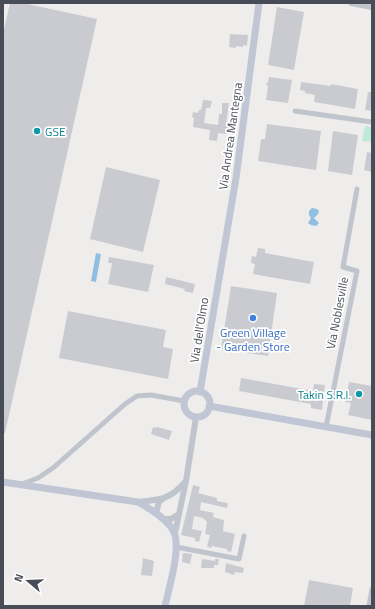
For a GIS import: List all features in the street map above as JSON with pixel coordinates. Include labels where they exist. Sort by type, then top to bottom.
[{"type":"main road","name":"Via Andrea Mantegna","points":[[220,272],[236,178],[259,3]]},
{"type":"main road","name":"Via dell'Olmo","points":[[200,392],[220,272]]},
{"type":"main road","points":[[195,391],[200,392],[205,394],[208,398],[210,406],[205,414],[196,417],[191,416],[186,412],[184,401],[190,393],[195,391]]},
{"type":"main road","points":[[210,406],[372,435]]},
{"type":"main road","points":[[3,482],[138,502],[156,513],[175,534],[176,547],[174,563],[165,606]]},
{"type":"street","points":[[351,3],[372,6]]},
{"type":"street","points":[[295,111],[372,122]]},
{"type":"street","name":"Via Noblesville","points":[[326,427],[357,271],[344,267],[357,189]]},
{"type":"street","points":[[21,485],[38,478],[53,468],[125,404],[137,396],[151,395],[184,401]]},
{"type":"street","points":[[175,534],[186,481],[196,417]]},
{"type":"street","points":[[156,513],[159,502],[178,490],[186,481]]},
{"type":"street","points":[[138,502],[167,497],[176,499],[181,503]]},
{"type":"street","points":[[163,519],[171,519],[178,514]]},
{"type":"street","points":[[176,547],[239,559],[244,536]]},
{"type":"street","points":[[369,606],[372,589]]},
{"type":"green space","points":[[365,126],[372,127],[372,142],[362,141]]},
{"type":"water","points":[[312,208],[319,211],[314,218],[319,223],[316,226],[308,223],[311,218],[309,211]]},
{"type":"water","points":[[96,253],[101,254],[96,282],[91,281]]},
{"type":"building","name":"GSE","points":[[10,3],[23,3],[97,19],[5,433],[3,433],[3,34]]},
{"type":"building","points":[[277,7],[304,12],[294,70],[268,65]]},
{"type":"building","points":[[230,34],[248,35],[247,46],[236,46],[236,48],[229,47]]},
{"type":"building","points":[[269,77],[292,80],[288,103],[266,100],[268,86],[266,84]]},
{"type":"building","points":[[301,82],[331,86],[331,84],[358,89],[355,109],[314,102],[315,95],[305,93],[305,91],[300,90]]},
{"type":"building","points":[[368,92],[372,92],[372,111],[365,110]]},
{"type":"building","points":[[203,100],[212,101],[210,108],[206,108],[204,123],[218,125],[219,114],[222,114],[222,103],[229,103],[226,125],[231,125],[230,132],[227,132],[227,134],[218,133],[217,141],[209,140],[210,130],[193,127],[193,112],[198,113],[199,110],[201,110]]},
{"type":"building","points":[[267,124],[321,131],[316,170],[258,161],[261,139],[265,139]]},
{"type":"building","points":[[333,131],[358,135],[352,175],[328,171]]},
{"type":"building","points":[[367,152],[372,153],[372,172],[364,170]]},
{"type":"building","points":[[106,167],[160,180],[143,252],[90,239]]},
{"type":"building","points":[[258,248],[265,249],[265,253],[314,262],[310,284],[253,274],[255,264],[251,263],[252,256],[256,257]]},
{"type":"building","points":[[109,257],[154,265],[148,292],[108,284],[112,263],[108,263]]},
{"type":"building","points":[[166,277],[195,284],[193,293],[184,291],[185,289],[165,284]]},
{"type":"building","points":[[231,286],[277,293],[268,356],[221,349]]},
{"type":"building","points":[[68,311],[166,330],[163,347],[173,349],[168,379],[59,358]]},
{"type":"building","points":[[241,378],[313,391],[314,384],[325,385],[322,410],[311,408],[311,404],[239,391]]},
{"type":"building","name":"Takin S.R.l.","points":[[349,382],[372,386],[372,420],[348,415],[351,403],[345,402]]},
{"type":"building","points":[[153,427],[172,431],[169,440],[151,434]]},
{"type":"building","points":[[193,485],[200,487],[198,493],[217,498],[217,501],[228,503],[227,508],[201,502],[200,510],[214,513],[213,517],[224,520],[223,531],[235,534],[231,552],[227,551],[227,549],[212,546],[211,548],[207,547],[210,535],[205,534],[207,522],[203,518],[194,516],[192,529],[202,531],[199,542],[195,541],[195,538],[181,535]]},
{"type":"building","points":[[183,553],[192,554],[190,564],[182,562]]},
{"type":"building","points":[[143,558],[154,561],[152,576],[141,575]]},
{"type":"building","points":[[202,559],[215,561],[215,559],[219,559],[218,565],[214,565],[214,568],[201,568]]},
{"type":"building","points":[[226,563],[244,568],[243,573],[235,572],[234,575],[225,572]]},
{"type":"building","points":[[309,580],[353,588],[350,606],[304,606]]},
{"type":"place","name":"GSE","points":[[37,131]]},
{"type":"place","name":"Green Village - Garden Store","points":[[253,318]]},
{"type":"place","name":"Takin S.R.l.","points":[[359,394]]}]
